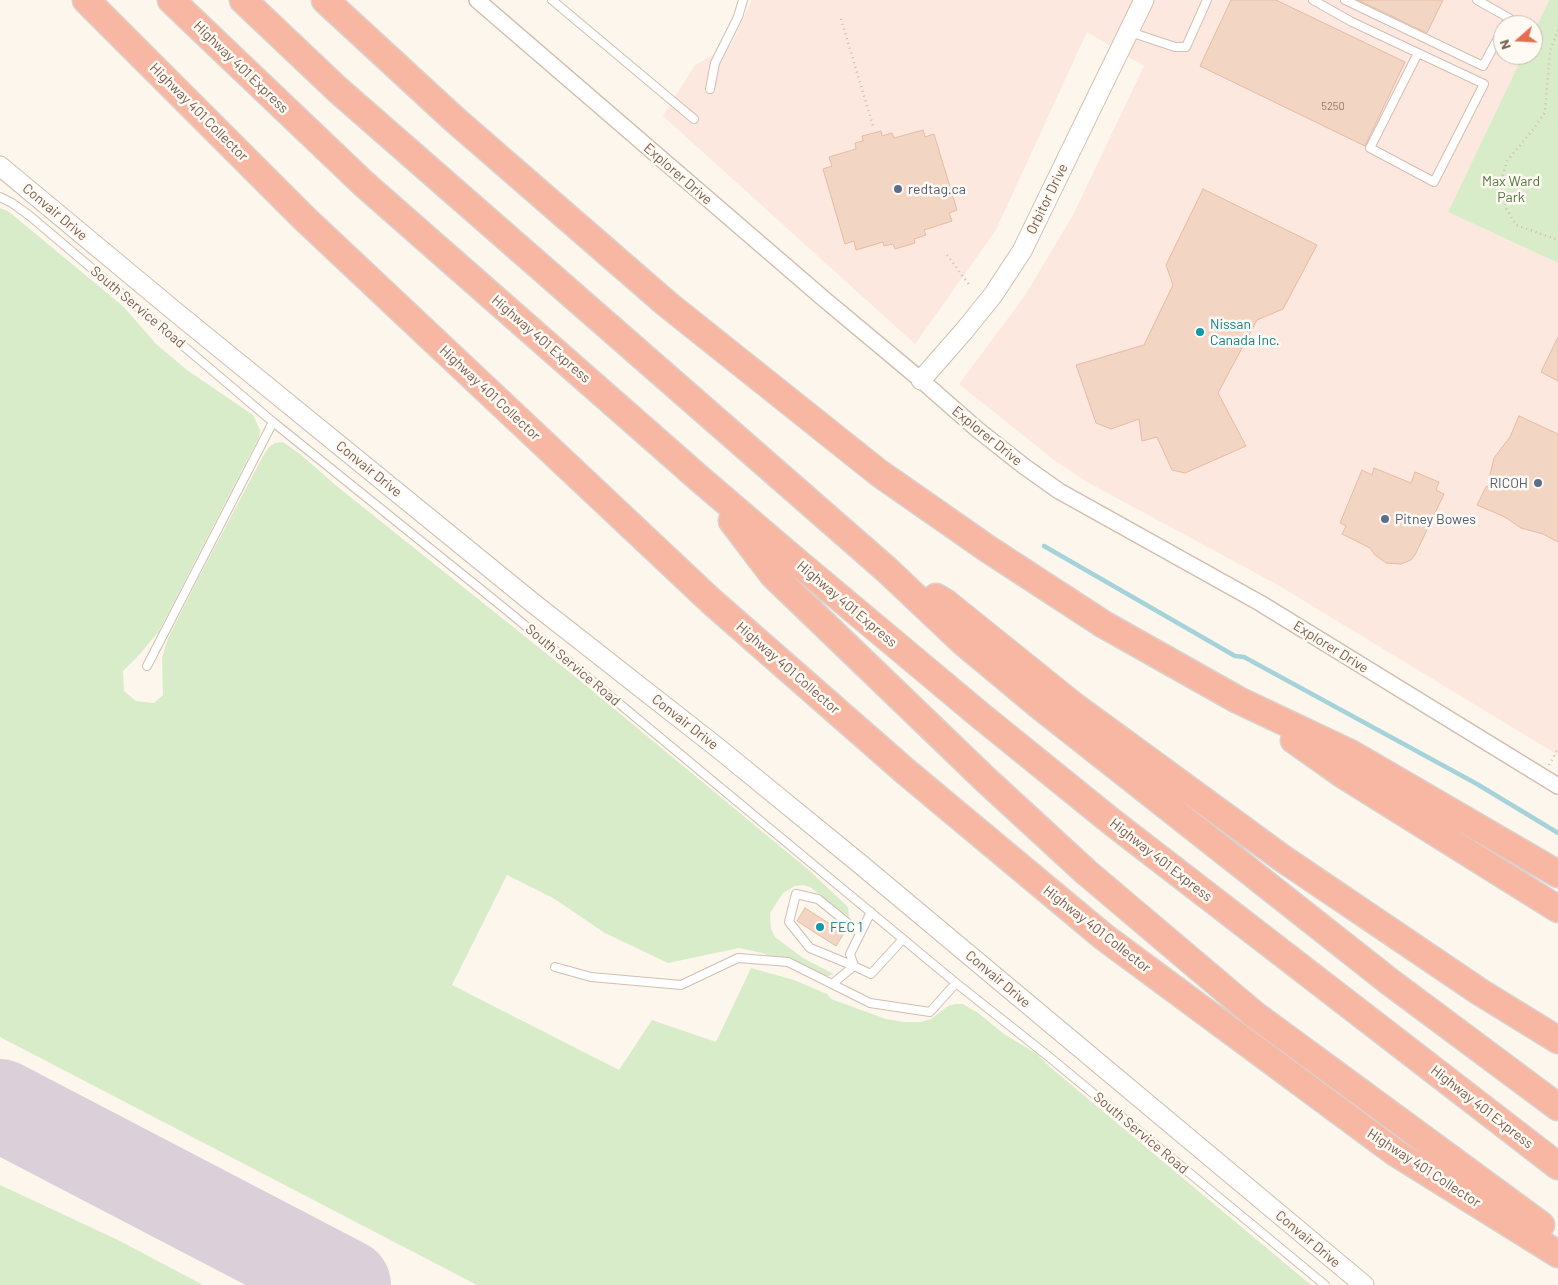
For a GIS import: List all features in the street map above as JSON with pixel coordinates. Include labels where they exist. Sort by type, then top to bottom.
[{"type":"highway","name":"Highway 401 Collector","points":[[86,0],[305,218],[711,602],[905,771],[1119,949],[1396,1152],[1558,1254]]},
{"type":"highway","name":"Highway 401 Express","points":[[171,0],[364,184],[701,480],[981,716],[1112,822],[1558,1166]]},
{"type":"highway","points":[[243,0],[338,90],[887,570],[962,641],[1048,712],[1390,982],[1558,1107]]},
{"type":"highway","points":[[325,0],[454,119],[667,304],[879,473],[988,549],[1103,624],[1238,700],[1350,753],[1558,874]]},
{"type":"highway","points":[[701,480],[773,575],[979,774],[1086,872],[1255,1014],[1558,1237]]},
{"type":"highway","points":[[887,570],[946,603],[1074,706],[1282,858],[1480,992],[1558,1040]]},
{"type":"highway","points":[[1238,700],[1342,774],[1558,910]]},
{"type":"street","name":"Explorer Drive","points":[[476,0],[824,299],[1025,467],[1059,491],[1260,603],[1558,786]]},
{"type":"street","name":"Orbitor Drive","points":[[921,380],[993,295],[1022,251],[1144,0]]},
{"type":"street","name":"Convair Drive","points":[[0,166],[172,309],[533,603],[710,742],[851,857],[1364,1285]]},
{"type":"lane","points":[[552,0],[694,119]]},
{"type":"lane","points":[[710,88],[715,63],[738,17],[743,0]]},
{"type":"lane","points":[[1129,32],[1175,47],[1186,47],[1207,0]]},
{"type":"lane","points":[[1313,0],[1352,22],[1418,53],[1484,84],[1434,182],[1370,148],[1418,53]]},
{"type":"lane","points":[[1345,0],[1483,66],[1493,48]]},
{"type":"lane","points":[[1477,0],[1504,15]]},
{"type":"lane","name":"South Service Road","points":[[0,197],[30,216],[273,422],[504,608],[956,983],[1048,1056],[1325,1285]]},
{"type":"lane","points":[[146,666],[273,422]]},
{"type":"lane","points":[[860,933],[818,899],[796,894],[789,922],[810,948],[871,974],[903,939]]},
{"type":"lane","points":[[854,966],[850,954],[871,912]]},
{"type":"lane","points":[[555,968],[591,977],[681,985],[738,958],[788,962],[870,1003],[930,1012],[956,983]]},
{"type":"lane","points":[[832,984],[854,966]]},
{"type":"path","points":[[841,19],[873,126]]},
{"type":"path","points":[[1558,30],[1550,51],[1545,112],[1507,161],[1500,183],[1506,208],[1516,225],[1558,240]]},
{"type":"path","points":[[947,255],[970,286]]},
{"type":"shaded area","points":[[752,0],[1549,0],[1542,15],[1493,15],[1493,65],[1518,65],[1448,212],[1558,263],[1558,755],[1276,584],[1087,482],[1054,460],[959,384],[1024,297],[1073,215],[1144,66],[1087,32],[996,230],[915,344],[663,116],[695,65],[731,45]]},
{"type":"green space","name":"Max Ward Park","points":[[1549,0],[1558,0],[1558,263],[1448,212],[1518,65],[1543,65],[1542,15]]},
{"type":"green space","points":[[0,208],[8,211],[124,307],[156,344],[187,370],[253,415],[260,430],[256,443],[159,631],[123,671],[124,691],[136,701],[154,703],[163,695],[162,658],[168,638],[263,456],[269,447],[275,443],[283,442],[577,678],[811,872],[848,907],[849,917],[810,887],[803,885],[795,886],[783,893],[770,913],[771,929],[775,937],[803,958],[834,974],[826,977],[762,953],[739,948],[668,963],[605,933],[553,898],[507,875],[452,985],[619,1070],[652,1020],[716,1042],[751,968],[794,980],[827,994],[831,999],[886,1019],[920,1022],[931,1019],[948,1006],[963,1004],[978,1013],[1004,1034],[1037,1054],[1051,1068],[1311,1285],[477,1285],[0,1037]]},
{"type":"green space","points":[[0,1185],[118,1240],[203,1285],[0,1285]]},
{"type":"building","points":[[1231,0],[1276,0],[1405,62],[1365,146],[1200,66]]},
{"type":"building","points":[[1358,0],[1443,0],[1427,33]]},
{"type":"building","points":[[923,130],[925,137],[934,134],[957,210],[949,213],[952,221],[924,230],[926,235],[914,239],[915,243],[895,249],[893,244],[884,246],[883,242],[856,250],[854,241],[845,244],[823,169],[832,166],[829,157],[856,149],[855,143],[863,141],[862,136],[881,131],[882,136],[892,133],[894,138]]},
{"type":"building","name":"Nissan Canada Inc.","points":[[1203,189],[1317,245],[1283,309],[1257,320],[1218,393],[1246,446],[1185,473],[1172,470],[1157,437],[1142,441],[1139,419],[1111,429],[1096,423],[1076,365],[1144,345],[1173,285],[1166,265]]},
{"type":"building","points":[[1558,337],[1558,381],[1541,372]]},
{"type":"building","points":[[1519,416],[1558,434],[1558,542],[1543,534],[1521,528],[1505,517],[1477,505],[1486,487],[1489,486],[1494,458],[1510,437]]},
{"type":"building","points":[[1374,468],[1411,483],[1415,472],[1439,482],[1436,490],[1444,494],[1415,555],[1411,560],[1401,564],[1386,563],[1375,555],[1370,548],[1342,534],[1346,526],[1340,523],[1362,470],[1372,475]]},
{"type":"building","name":"FEC 1","points":[[805,908],[844,933],[836,946],[797,921]]},
{"type":"waterway","points":[[1044,546],[1235,656],[1244,657],[1477,784],[1558,833]]},
{"type":"taxiway","points":[[0,1116],[78,1145]]},
{"type":"runway","points":[[0,1105],[345,1285]]},
{"type":"place","name":"redtag.ca","points":[[898,189]]},
{"type":"place","name":"Nissan Canada Inc.","points":[[1200,332]]},
{"type":"place","name":"RICOH","points":[[1538,483]]},
{"type":"place","name":"Pitney Bowes","points":[[1385,519]]},
{"type":"place","name":"FEC 1","points":[[820,927]]}]
